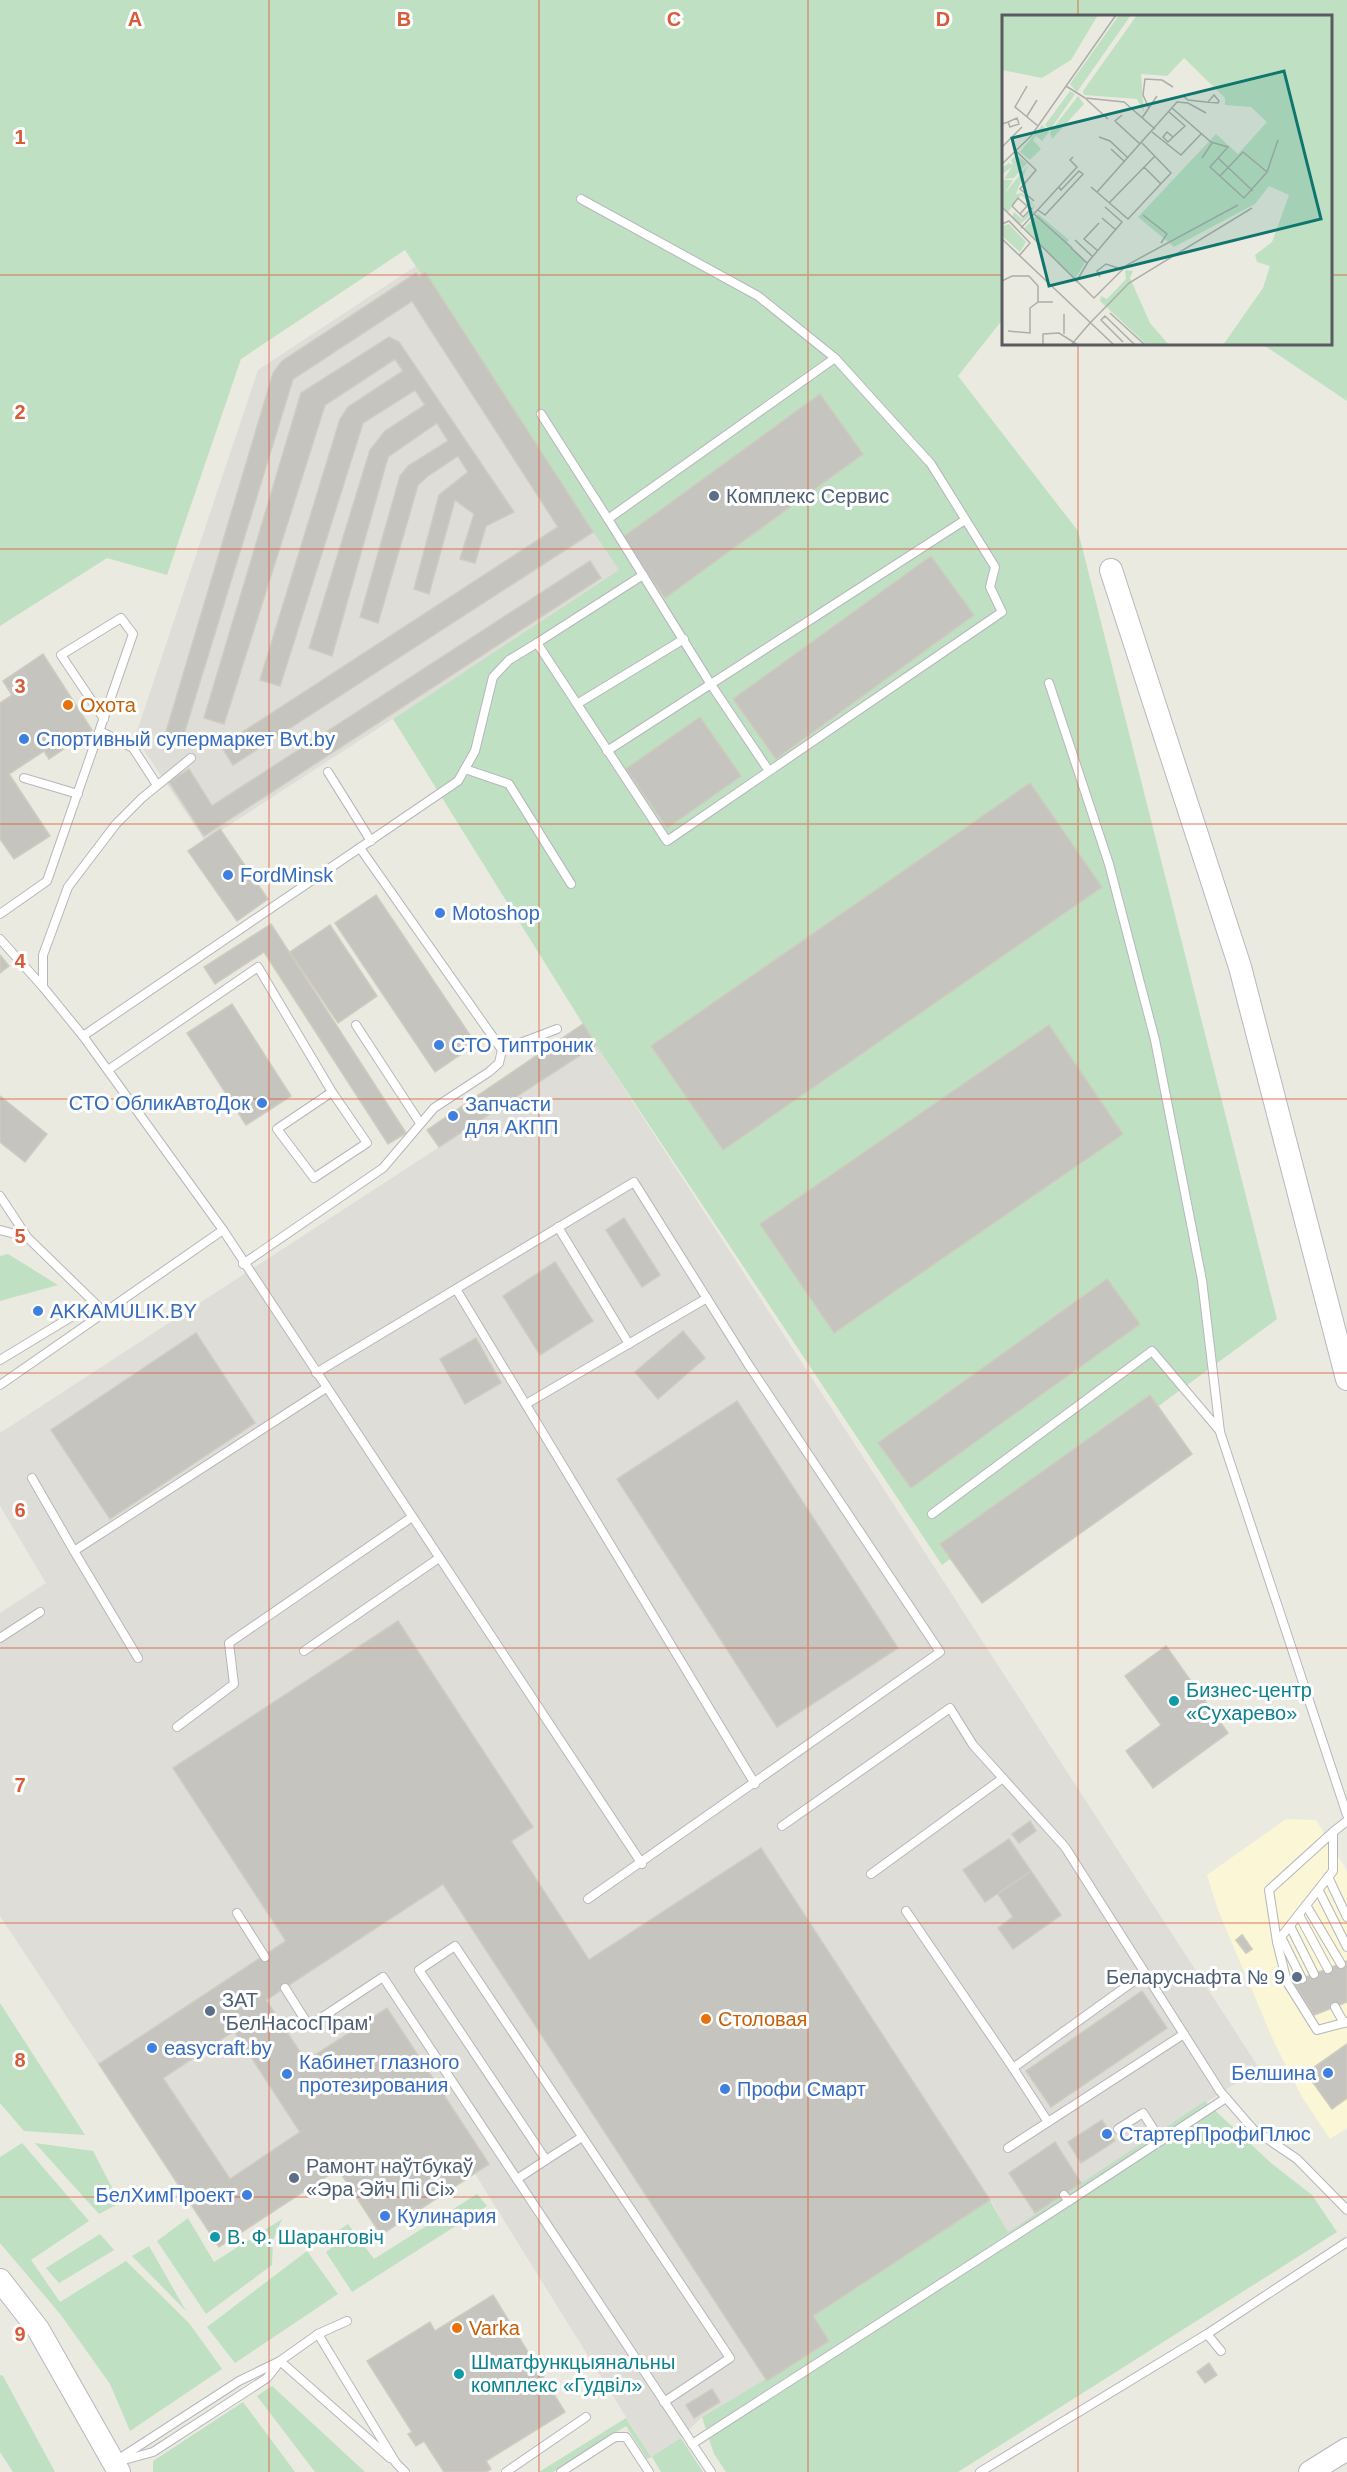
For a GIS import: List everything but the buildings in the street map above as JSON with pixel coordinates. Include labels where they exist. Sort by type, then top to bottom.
[{"type":"main road","points":[[1111,570],[1240,967],[1347,1379]]},
{"type":"main road","points":[[0,2280],[38,2329],[116,2467]]},
{"type":"main road","points":[[1310,2472],[1347,2449]]},
{"type":"lane","points":[[537,643],[667,841],[1002,612],[990,587],[995,567],[931,464],[835,358],[758,296],[581,199]]},
{"type":"lane","points":[[608,519],[835,358]]},
{"type":"lane","points":[[541,414],[710,683],[769,771]]},
{"type":"lane","points":[[607,751],[965,520]]},
{"type":"lane","points":[[83,1036],[458,781],[475,752],[493,677],[509,660],[643,575]]},
{"type":"lane","points":[[0,914],[47,881],[100,731],[133,634],[121,618],[61,656],[104,719]]},
{"type":"lane","points":[[577,704],[684,639]]},
{"type":"lane","points":[[1049,683],[1109,864],[1155,1040],[1202,1280],[1220,1432],[1347,1815]]},
{"type":"lane","points":[[100,731],[133,748],[157,785]]},
{"type":"lane","points":[[42,987],[43,955],[68,887],[116,824],[157,785],[191,758]]},
{"type":"lane","points":[[465,769],[509,784],[572,884]]},
{"type":"lane","points":[[328,772],[370,841]]},
{"type":"lane","points":[[24,778],[78,794]]},
{"type":"lane","points":[[360,848],[502,1050]]},
{"type":"lane","points":[[0,939],[83,1036],[223,1230],[642,1864]]},
{"type":"lane","points":[[108,1070],[258,967],[332,1092],[367,1143],[314,1178],[277,1129],[332,1092]]},
{"type":"lane","points":[[356,1026],[420,1123]]},
{"type":"lane","points":[[502,1050],[557,1029]]},
{"type":"lane","points":[[243,1263],[383,1168],[434,1108],[489,1072],[498,1063],[502,1050]]},
{"type":"lane","points":[[316,1372],[634,1182],[707,1298],[940,1652],[642,1864],[588,1899]]},
{"type":"lane","points":[[0,1196],[27,1237],[105,1313]]},
{"type":"lane","points":[[558,1227],[629,1344]]},
{"type":"lane","points":[[0,1230],[27,1237]]},
{"type":"lane","points":[[0,1384],[223,1230]]},
{"type":"lane","points":[[456,1288],[755,1784]]},
{"type":"lane","points":[[526,1404],[707,1298]]},
{"type":"lane","points":[[0,1359],[94,1303]]},
{"type":"lane","points":[[932,1514],[1152,1351],[1220,1432]]},
{"type":"lane","points":[[74,1551],[326,1388]]},
{"type":"lane","points":[[32,1478],[138,1658]]},
{"type":"lane","points":[[177,1727],[234,1684],[229,1643],[412,1517]]},
{"type":"lane","points":[[304,1651],[439,1558]]},
{"type":"lane","points":[[0,1638],[40,1612]]},
{"type":"lane","points":[[782,1826],[950,1708],[973,1746],[1065,1847],[1226,2098],[1253,2129],[1297,2158],[1347,2210]]},
{"type":"lane","points":[[871,1874],[1003,1778]]},
{"type":"lane","points":[[1335,2007],[1345,2022],[1317,2030],[1287,1982],[1269,1890],[1347,1821]]},
{"type":"lane","points":[[1279,1939],[1319,1891],[1333,1870],[1333,1832]]},
{"type":"lane","points":[[1328,1878],[1347,1917]]},
{"type":"lane","points":[[1319,1891],[1347,1947]]},
{"type":"lane","points":[[1306,1905],[1341,1964]]},
{"type":"lane","points":[[906,1911],[1048,2122]]},
{"type":"lane","points":[[237,1913],[265,1957]]},
{"type":"lane","points":[[1299,1915],[1328,1969]]},
{"type":"lane","points":[[1290,1926],[1314,1974]]},
{"type":"lane","points":[[1279,1939],[1302,1979]]},
{"type":"lane","points":[[546,2160],[419,1970],[455,1946],[729,2358],[664,2402]]},
{"type":"lane","points":[[1013,2068],[1145,1973]]},
{"type":"lane","points":[[285,1988],[309,2026],[383,1977],[711,2472]]},
{"type":"lane","points":[[1008,2148],[1184,2034]]},
{"type":"lane","points":[[692,2444],[1066,2198],[1161,2141],[1226,2098]]},
{"type":"lane","points":[[1118,2129],[1143,2113],[1161,2141]]},
{"type":"lane","points":[[517,2179],[582,2137]]},
{"type":"lane","points":[[980,2472],[1207,2334],[1347,2242]]},
{"type":"lane","points":[[116,2467],[239,2382],[280,2361],[318,2334],[347,2320]]},
{"type":"lane","points":[[318,2334],[396,2463]]},
{"type":"lane","points":[[1207,2334],[1221,2351]]},
{"type":"lane","points":[[116,2467],[153,2452],[267,2378],[280,2361]]},
{"type":"lane","points":[[280,2361],[405,2472]]},
{"type":"lane","points":[[506,2472],[586,2417]]},
{"type":"lane","points":[[561,2472],[615,2437],[626,2437],[631,2453],[649,2472]]},
{"type":"shaded area","points":[[416,266],[552,470],[944,432],[500,649],[205,841],[135,737],[258,370]]},
{"type":"shaded area","points":[[596,1045],[1259,2068],[1008,2232],[991,2200],[813,2316],[829,2341],[702,2417],[681,2438],[651,2457],[475,2174],[381,2235],[338,2169],[219,2247],[0,1916],[0,1613],[46,1583],[0,1506],[0,1433]]},
{"type":"shaded area","name":"Беларуснафта № 9","points":[[1286,1819],[1316,1820],[1347,1871],[1347,2128],[1330,2139],[1302,2097],[1274,2042],[1218,1910],[1207,1875]]},
{"type":"green space","points":[[0,0],[1347,0],[1347,401],[1263,345],[1332,345],[1332,15],[1002,15],[1002,320],[958,376],[1078,531],[1277,1319],[942,1565],[596,1045],[393,719],[619,570],[405,250],[241,359],[167,575],[107,558],[0,626]]},
{"type":"green space","points":[[8,1254],[58,1285],[0,1301],[0,1256]]},
{"type":"green space","points":[[0,2003],[85,2135],[24,2131],[0,2103]]},
{"type":"green space","points":[[1205,2101],[1271,2163],[1312,2195],[1337,2232],[958,2472],[726,2472],[714,2454],[702,2417],[829,2341],[813,2316],[990,2200],[1008,2232]]},
{"type":"green space","points":[[22,2143],[89,2221],[31,2260],[60,2302],[126,2261],[189,2323],[222,2369],[130,2431],[110,2384],[61,2315],[0,2243],[0,2157]]},
{"type":"green space","points":[[35,2143],[93,2151],[120,2203],[99,2214]]},
{"type":"green space","points":[[477,2194],[487,2206],[352,2292],[326,2252],[341,2241],[335,2233],[348,2224],[374,2259]]},
{"type":"green space","points":[[188,2218],[214,2262],[282,2219],[273,2240],[272,2265],[206,2314],[157,2241]]},
{"type":"green space","points":[[100,2234],[114,2250],[59,2283],[46,2268]]},
{"type":"green space","points":[[149,2246],[186,2311],[132,2256]]},
{"type":"green space","points":[[307,2251],[338,2294],[235,2363],[207,2327]]},
{"type":"green space","points":[[0,2375],[3,2376],[55,2472],[13,2472],[0,2452]]},
{"type":"green space","points":[[272,2386],[365,2472],[315,2472],[257,2396]]},
{"type":"green space","points":[[243,2402],[295,2472],[153,2472],[153,2461]]},
{"type":"green space","points":[[626,2418],[651,2457],[681,2438],[703,2472],[661,2472],[652,2457],[647,2459],[626,2426],[553,2472],[539,2472]]},
{"type":"place","name":"Комплекс Сервис","points":[[714,496]]},
{"type":"place","name":"Охота","points":[[68,705]]},
{"type":"place","name":"Спортивный супермаркет Bvt.by","points":[[24,739]]},
{"type":"place","name":"FordMinsk","points":[[228,875]]},
{"type":"place","name":"Motoshop","points":[[440,913]]},
{"type":"place","name":"СТО Типтроник","points":[[439,1045]]},
{"type":"place","name":"СТО ОбликАвтоДок","points":[[262,1103]]},
{"type":"place","name":"Запчасти для АКПП","points":[[453,1116]]},
{"type":"place","name":"AKKAMULIK.BY","points":[[38,1311]]},
{"type":"place","name":"Бизнес-центр «Сухарево»","points":[[1174,1701]]},
{"type":"place","name":"Беларуснафта № 9","points":[[1297,1977]]},
{"type":"place","name":"ЗАТ 'БелНасосПрам'","points":[[210,2011]]},
{"type":"place","name":"Столовая","points":[[706,2019]]},
{"type":"place","name":"easycraft.by","points":[[152,2048]]},
{"type":"place","name":"Белшина","points":[[1328,2073]]},
{"type":"place","name":"Кабинет глазного протезирования","points":[[287,2074]]},
{"type":"place","name":"Профи Смарт","points":[[725,2089]]},
{"type":"place","name":"СтартерПрофиПлюс","points":[[1107,2134]]},
{"type":"place","name":"Рамонт наўтбукаў «Эра Эйч Пі Сі»","points":[[294,2178]]},
{"type":"place","name":"БелХимПроект","points":[[247,2195]]},
{"type":"place","name":"Кулинария","points":[[385,2216]]},
{"type":"place","name":"В. Ф. Шаранговіч","points":[[215,2237]]},
{"type":"place","name":"Varka","points":[[457,2328]]},
{"type":"place","name":"Шматфункцыянальны комплекс «Гудвіл»","points":[[459,2374]]}]
